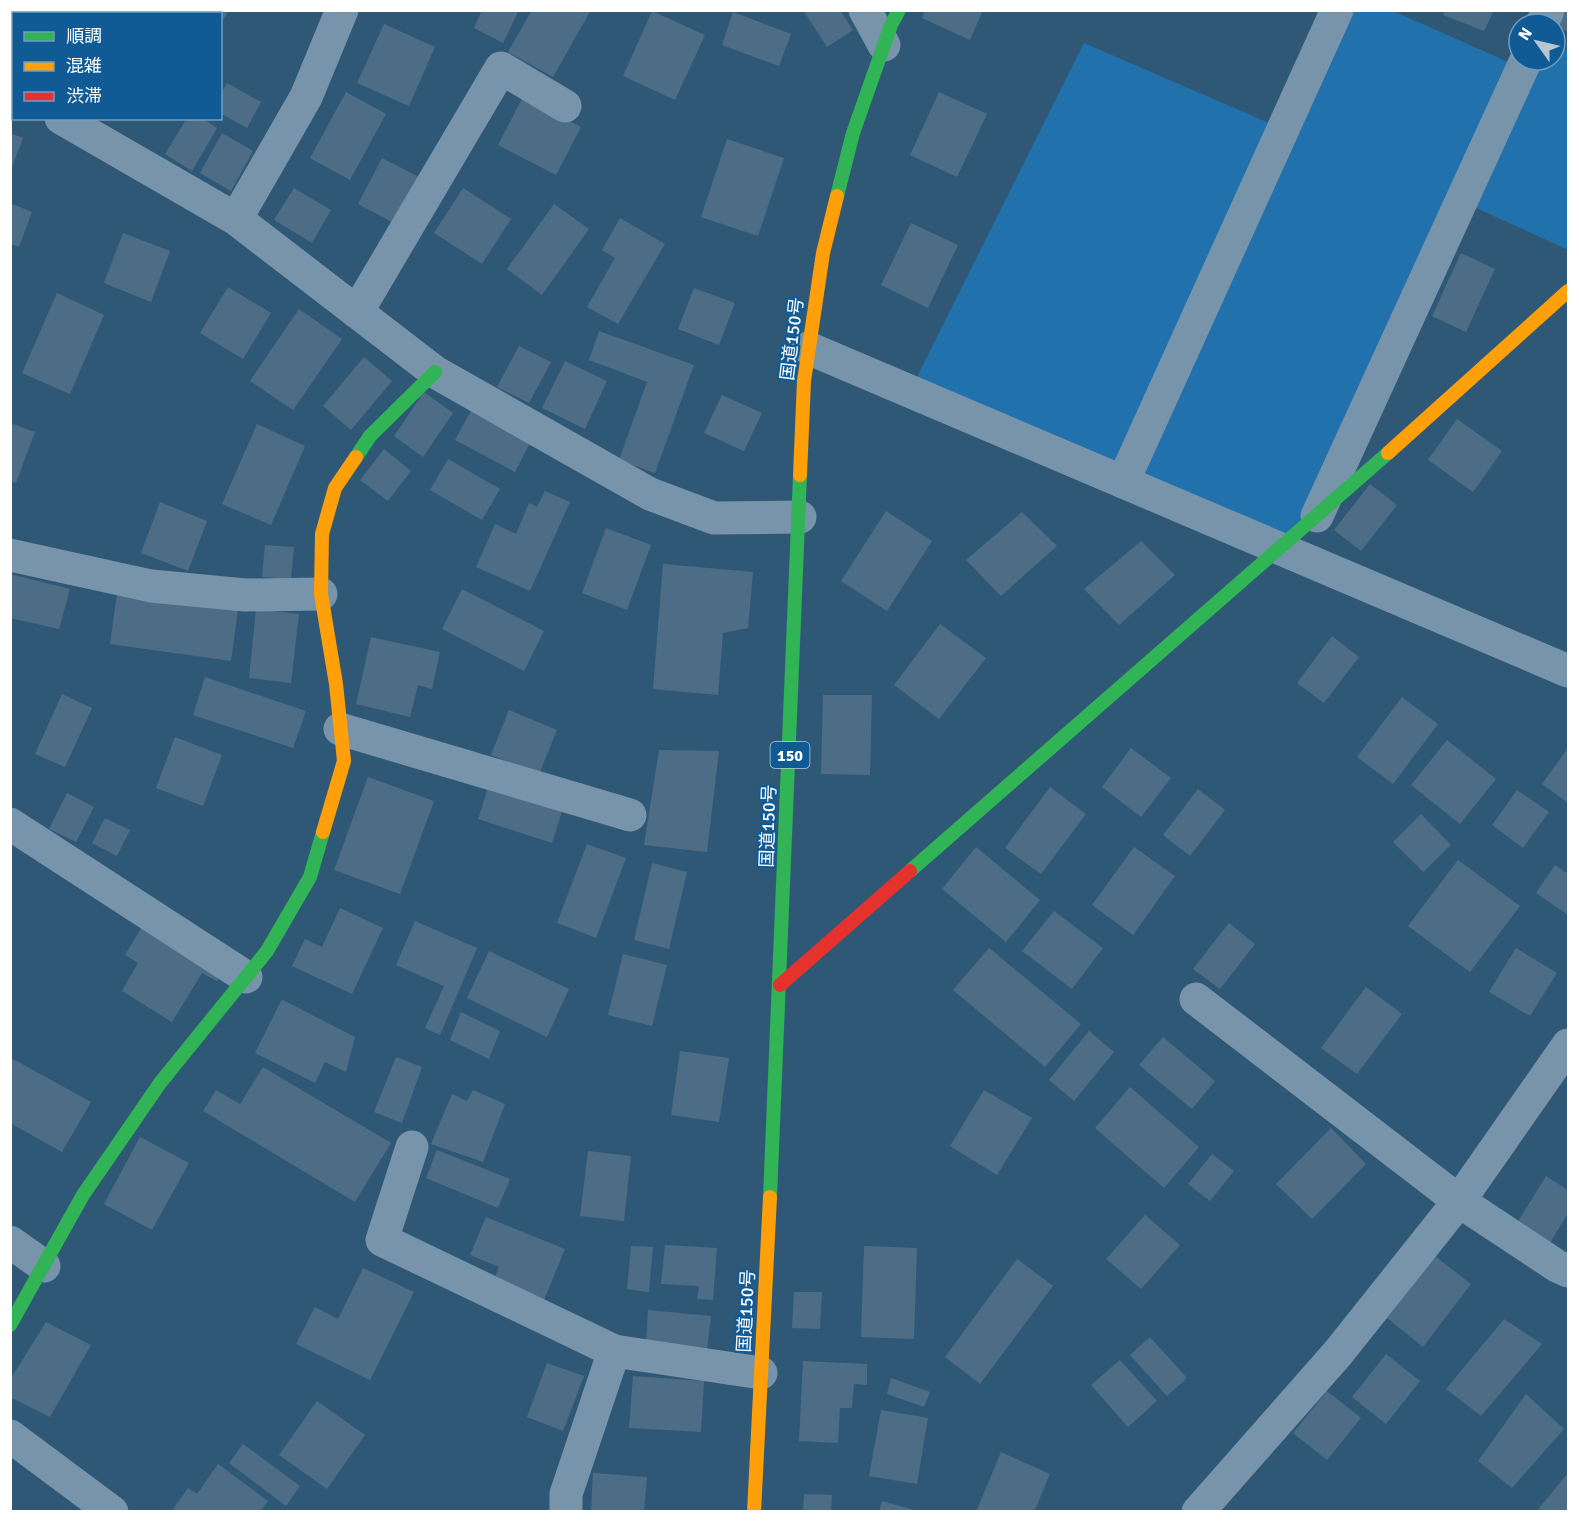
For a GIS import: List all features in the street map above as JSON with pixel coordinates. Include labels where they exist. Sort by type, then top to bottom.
[{"type":"main road","name":"国道150号","points":[[754,1512],[780,985],[804,381],[823,253],[854,133],[884,45],[899,10]]},
{"type":"main road","points":[[780,985],[1317,516],[1569,291]]},
{"type":"main road","points":[[10,1326],[83,1195],[160,1083],[267,951],[310,877],[344,761],[336,684],[321,594],[322,534],[335,488],[370,436],[435,372]]},
{"type":"street","points":[[236,219],[306,97],[342,10]]},
{"type":"street","points":[[865,10],[884,45]]},
{"type":"street","points":[[1123,482],[1337,10]]},
{"type":"street","points":[[357,312],[501,68],[565,106]]},
{"type":"street","points":[[1317,516],[1520,72]]},
{"type":"street","points":[[64,120],[236,219],[435,372],[650,494],[714,518],[800,517]]},
{"type":"street","points":[[808,348],[1569,671]]},
{"type":"street","points":[[10,555],[151,586],[245,595],[321,594]]},
{"type":"street","points":[[340,729],[630,815]]},
{"type":"street","points":[[10,824],[246,977]]},
{"type":"street","points":[[1196,999],[1459,1201],[1557,1266],[1569,1271]]},
{"type":"street","points":[[1198,1512],[1338,1353],[1459,1201],[1569,1045]]},
{"type":"street","points":[[412,1147],[382,1240],[614,1351],[761,1372]]},
{"type":"street","points":[[10,1242],[44,1266]]},
{"type":"street","points":[[566,1512],[566,1494],[614,1351]]},
{"type":"street","points":[[10,1436],[112,1512]]},
{"type":"shaded area","points":[[1337,11],[1393,11],[1507,61],[1507,72],[1567,72],[1568,51],[1568,250],[1461,201],[1317,516],[1280,548],[910,391],[1084,43],[1283,129]]},
{"type":"building","points":[[10,10],[26,10],[26,12],[12,12],[12,42],[10,45]]},
{"type":"building","points":[[73,10],[104,10],[107,12],[72,12]]},
{"type":"building","points":[[162,10],[229,10],[222,22],[222,12],[162,12]]},
{"type":"building","points":[[482,10],[519,10],[503,43],[474,28]]},
{"type":"building","points":[[532,10],[591,10],[553,77],[508,52]]},
{"type":"building","points":[[803,10],[840,10],[853,30],[827,47]]},
{"type":"building","points":[[925,10],[983,10],[970,40],[922,18]]},
{"type":"building","points":[[1445,10],[1494,10],[1484,31],[1443,15]]},
{"type":"building","points":[[1568,10],[1568,32],[1567,12],[1563,12]]},
{"type":"building","points":[[652,11],[705,35],[675,100],[623,76]]},
{"type":"building","points":[[733,12],[791,34],[779,66],[722,45]]},
{"type":"building","points":[[384,24],[435,47],[409,106],[357,83]]},
{"type":"building","points":[[227,83],[261,102],[247,128],[222,114],[222,92]]},
{"type":"building","points":[[346,92],[386,114],[350,180],[310,158]]},
{"type":"building","points":[[939,92],[987,114],[957,177],[910,155]]},
{"type":"building","points":[[523,97],[581,127],[556,175],[498,145]]},
{"type":"building","points":[[186,120],[205,120],[217,128],[192,171],[165,154]]},
{"type":"building","points":[[10,133],[23,138],[11,170],[10,170]]},
{"type":"building","points":[[222,133],[253,151],[231,191],[200,173]]},
{"type":"building","points":[[727,139],[784,158],[758,236],[701,217]]},
{"type":"building","points":[[382,158],[421,178],[396,224],[358,204]]},
{"type":"building","points":[[294,188],[331,210],[312,243],[274,220]]},
{"type":"building","points":[[463,188],[511,219],[482,264],[434,233]]},
{"type":"building","points":[[10,203],[32,212],[19,247],[10,244]]},
{"type":"building","points":[[554,204],[589,229],[542,295],[507,269]]},
{"type":"building","points":[[620,218],[665,244],[618,324],[587,307],[615,258],[602,250]]},
{"type":"building","points":[[911,223],[958,245],[928,308],[881,285]]},
{"type":"building","points":[[123,233],[170,251],[151,302],[104,283]]},
{"type":"building","points":[[1461,253],[1495,269],[1466,332],[1432,316]]},
{"type":"building","points":[[228,287],[271,313],[243,359],[200,333]]},
{"type":"building","points":[[694,288],[735,303],[719,345],[678,329]]},
{"type":"building","points":[[57,293],[104,315],[70,394],[22,373]]},
{"type":"building","points":[[299,309],[342,339],[293,410],[250,381]]},
{"type":"building","points":[[599,331],[694,365],[655,473],[619,460],[647,382],[589,360]]},
{"type":"building","points":[[519,346],[551,362],[529,403],[497,387]]},
{"type":"building","points":[[364,357],[392,381],[351,430],[323,406]]},
{"type":"building","points":[[565,361],[607,381],[585,429],[542,408]]},
{"type":"building","points":[[424,392],[453,413],[423,457],[394,436]]},
{"type":"building","points":[[722,395],[762,413],[744,451],[704,433]]},
{"type":"building","points":[[472,409],[531,441],[515,472],[455,440]]},
{"type":"building","points":[[1457,419],[1502,451],[1473,492],[1428,460]]},
{"type":"building","points":[[10,423],[35,432],[16,483],[10,481]]},
{"type":"building","points":[[257,424],[305,446],[271,525],[222,504]]},
{"type":"building","points":[[384,449],[411,471],[388,501],[360,480]]},
{"type":"building","points":[[448,459],[500,489],[482,520],[430,490]]},
{"type":"building","points":[[1370,484],[1397,505],[1361,551],[1334,530]]},
{"type":"building","points":[[545,491],[570,502],[530,591],[476,567],[495,524],[516,534],[529,503],[537,507]]},
{"type":"building","points":[[160,502],[207,521],[188,571],[141,553]]},
{"type":"building","points":[[886,511],[932,541],[887,611],[841,581]]},
{"type":"building","points":[[1022,512],[1057,546],[1001,596],[966,560]]},
{"type":"building","points":[[606,528],[651,545],[627,610],[582,593]]},
{"type":"building","points":[[1141,541],[1175,575],[1119,625],[1084,589]]},
{"type":"building","points":[[265,545],[294,547],[291,579],[262,577]]},
{"type":"building","points":[[663,564],[753,572],[748,628],[723,633],[718,695],[653,689]]},
{"type":"building","points":[[10,574],[70,589],[59,629],[10,618]]},
{"type":"building","points":[[462,589],[544,631],[524,671],[442,629]]},
{"type":"building","points":[[117,594],[238,610],[231,661],[110,644]]},
{"type":"building","points":[[256,609],[299,614],[291,683],[249,678]]},
{"type":"building","points":[[940,624],[986,658],[939,719],[894,685]]},
{"type":"building","points":[[1332,636],[1359,657],[1324,703],[1297,683]]},
{"type":"building","points":[[371,637],[440,652],[432,689],[418,685],[410,717],[356,704]]},
{"type":"building","points":[[205,677],[306,711],[293,748],[193,715]]},
{"type":"building","points":[[62,694],[92,708],[65,767],[35,754]]},
{"type":"building","points":[[823,695],[872,695],[870,775],[821,774]]},
{"type":"building","points":[[1402,697],[1438,724],[1393,784],[1357,757]]},
{"type":"building","points":[[509,710],[557,730],[539,774],[491,755]]},
{"type":"building","points":[[175,737],[222,755],[203,806],[156,788]]},
{"type":"building","points":[[1447,740],[1496,779],[1460,824],[1411,785]]},
{"type":"building","points":[[1131,748],[1171,778],[1141,817],[1102,787]]},
{"type":"building","points":[[1568,748],[1568,803],[1542,784]]},
{"type":"building","points":[[659,750],[719,751],[707,852],[644,845]]},
{"type":"building","points":[[368,777],[434,801],[400,894],[334,870]]},
{"type":"building","points":[[489,785],[563,808],[552,843],[478,819]]},
{"type":"building","points":[[1050,787],[1086,814],[1041,874],[1005,848]]},
{"type":"building","points":[[1198,789],[1225,810],[1190,856],[1163,835]]},
{"type":"building","points":[[1517,790],[1549,812],[1523,848],[1492,825]]},
{"type":"building","points":[[67,793],[94,807],[76,842],[49,829]]},
{"type":"building","points":[[1421,814],[1451,845],[1423,872],[1393,842]]},
{"type":"building","points":[[105,818],[130,830],[117,856],[92,843]]},
{"type":"building","points":[[587,844],[626,858],[596,938],[557,923]]},
{"type":"building","points":[[976,847],[1040,900],[1006,942],[942,889]]},
{"type":"building","points":[[1134,847],[1175,876],[1133,935],[1092,905]]},
{"type":"building","points":[[1458,860],[1520,906],[1470,972],[1408,926]]},
{"type":"building","points":[[652,863],[687,872],[669,949],[634,940]]},
{"type":"building","points":[[1555,865],[1568,874],[1568,915],[1536,893]]},
{"type":"building","points":[[340,908],[383,928],[352,994],[292,966],[305,939],[322,947]]},
{"type":"building","points":[[1054,911],[1103,948],[1072,989],[1022,951]]},
{"type":"building","points":[[415,921],[477,948],[440,1035],[425,1028],[444,986],[396,965]]},
{"type":"building","points":[[145,922],[224,970],[217,981],[202,973],[172,1022],[122,991],[138,963],[125,955]]},
{"type":"building","points":[[1229,923],[1255,944],[1220,989],[1193,969]]},
{"type":"building","points":[[989,948],[1081,1024],[1045,1067],[953,990]]},
{"type":"building","points":[[1516,948],[1557,973],[1530,1016],[1489,992]]},
{"type":"building","points":[[489,951],[569,989],[547,1037],[467,998]]},
{"type":"building","points":[[623,954],[667,965],[652,1026],[608,1015]]},
{"type":"building","points":[[1366,987],[1402,1014],[1357,1074],[1321,1048]]},
{"type":"building","points":[[283,1000],[355,1037],[346,1072],[325,1062],[315,1083],[255,1053]]},
{"type":"building","points":[[461,1012],[500,1031],[489,1059],[450,1040]]},
{"type":"building","points":[[1089,1031],[1114,1052],[1074,1101],[1049,1080]]},
{"type":"building","points":[[1163,1037],[1215,1081],[1192,1109],[1139,1065]]},
{"type":"building","points":[[680,1051],[729,1058],[719,1122],[671,1115]]},
{"type":"building","points":[[396,1057],[422,1067],[402,1123],[374,1112]]},
{"type":"building","points":[[13,1059],[91,1102],[62,1152],[10,1123],[10,1063]]},
{"type":"building","points":[[263,1067],[391,1143],[355,1202],[203,1111],[216,1090],[240,1104]]},
{"type":"building","points":[[1130,1087],[1199,1147],[1164,1188],[1095,1128]]},
{"type":"building","points":[[473,1090],[505,1104],[483,1162],[431,1144],[452,1094],[467,1101]]},
{"type":"building","points":[[984,1090],[1032,1118],[997,1175],[950,1146]]},
{"type":"building","points":[[1331,1128],[1366,1164],[1312,1219],[1276,1184]]},
{"type":"building","points":[[140,1137],[189,1163],[152,1230],[104,1204]]},
{"type":"building","points":[[437,1150],[510,1179],[498,1208],[426,1178]]},
{"type":"building","points":[[588,1151],[631,1156],[624,1221],[580,1216]]},
{"type":"building","points":[[1212,1154],[1234,1171],[1210,1201],[1188,1184]]},
{"type":"building","points":[[1546,1176],[1568,1190],[1568,1213],[1550,1243],[1517,1223]]},
{"type":"building","points":[[1145,1215],[1180,1245],[1141,1289],[1106,1259]]},
{"type":"building","points":[[486,1217],[565,1249],[544,1300],[494,1280],[499,1267],[470,1255]]},
{"type":"building","points":[[665,1245],[717,1248],[713,1300],[697,1299],[699,1286],[661,1284]]},
{"type":"building","points":[[631,1246],[653,1247],[649,1292],[627,1289]]},
{"type":"building","points":[[864,1246],[917,1248],[914,1339],[861,1337]]},
{"type":"building","points":[[1435,1256],[1471,1284],[1423,1347],[1387,1318]]},
{"type":"building","points":[[1017,1259],[1053,1286],[980,1384],[945,1357]]},
{"type":"building","points":[[363,1268],[414,1292],[370,1380],[296,1344],[315,1307],[338,1319]]},
{"type":"building","points":[[794,1292],[822,1292],[820,1329],[792,1328]]},
{"type":"building","points":[[648,1310],[711,1316],[707,1350],[646,1344]]},
{"type":"building","points":[[1504,1319],[1542,1344],[1481,1416],[1446,1389]]},
{"type":"building","points":[[46,1322],[91,1345],[50,1417],[10,1397],[10,1380]]},
{"type":"building","points":[[1150,1337],[1187,1378],[1167,1396],[1130,1355]]},
{"type":"building","points":[[1386,1354],[1420,1381],[1386,1424],[1352,1397]]},
{"type":"building","points":[[1120,1360],[1157,1401],[1128,1427],[1091,1385]]},
{"type":"building","points":[[803,1361],[867,1364],[867,1385],[854,1384],[852,1408],[840,1408],[838,1443],[799,1441]]},
{"type":"building","points":[[547,1363],[584,1376],[563,1431],[527,1417]]},
{"type":"building","points":[[633,1376],[704,1381],[701,1432],[629,1428]]},
{"type":"building","points":[[891,1378],[930,1392],[924,1407],[887,1394]]},
{"type":"building","points":[[1327,1391],[1361,1418],[1327,1460],[1293,1433]]},
{"type":"building","points":[[1526,1394],[1564,1429],[1512,1488],[1478,1461]]},
{"type":"building","points":[[317,1401],[365,1435],[327,1489],[279,1455]]},
{"type":"building","points":[[881,1410],[928,1418],[917,1484],[869,1476]]},
{"type":"building","points":[[243,1444],[300,1486],[286,1506],[229,1463]]},
{"type":"building","points":[[1001,1452],[1050,1474],[1034,1512],[976,1512]]},
{"type":"building","points":[[218,1464],[268,1501],[260,1512],[171,1512],[188,1488],[197,1494]]},
{"type":"building","points":[[593,1473],[647,1477],[644,1512],[591,1512]]},
{"type":"building","points":[[1568,1473],[1568,1512],[1536,1512]]},
{"type":"building","points":[[804,1494],[832,1495],[831,1512],[803,1512]]},
{"type":"building","points":[[882,1501],[918,1511],[918,1512],[879,1512]]},
{"type":"traffic: fast","points":[[837,196],[853,133],[891,25],[899,10]]},
{"type":"traffic: fast","points":[[356,457],[370,436],[435,372]]},
{"type":"traffic: fast","points":[[910,871],[1388,453]]},
{"type":"traffic: fast","points":[[770,1197],[800,475]]},
{"type":"traffic: fast","points":[[10,1325],[83,1195],[160,1083],[267,951],[310,877],[323,832]]},
{"type":"traffic: slow","points":[[800,475],[804,381],[823,253],[837,196]]},
{"type":"traffic: slow","points":[[1388,453],[1568,291]]},
{"type":"traffic: slow","points":[[323,832],[344,761],[336,684],[321,594],[322,534],[335,488],[356,457]]},
{"type":"traffic: slow","points":[[754,1512],[770,1197]]},
{"type":"traffic: jam","points":[[780,985],[910,871]]}]
